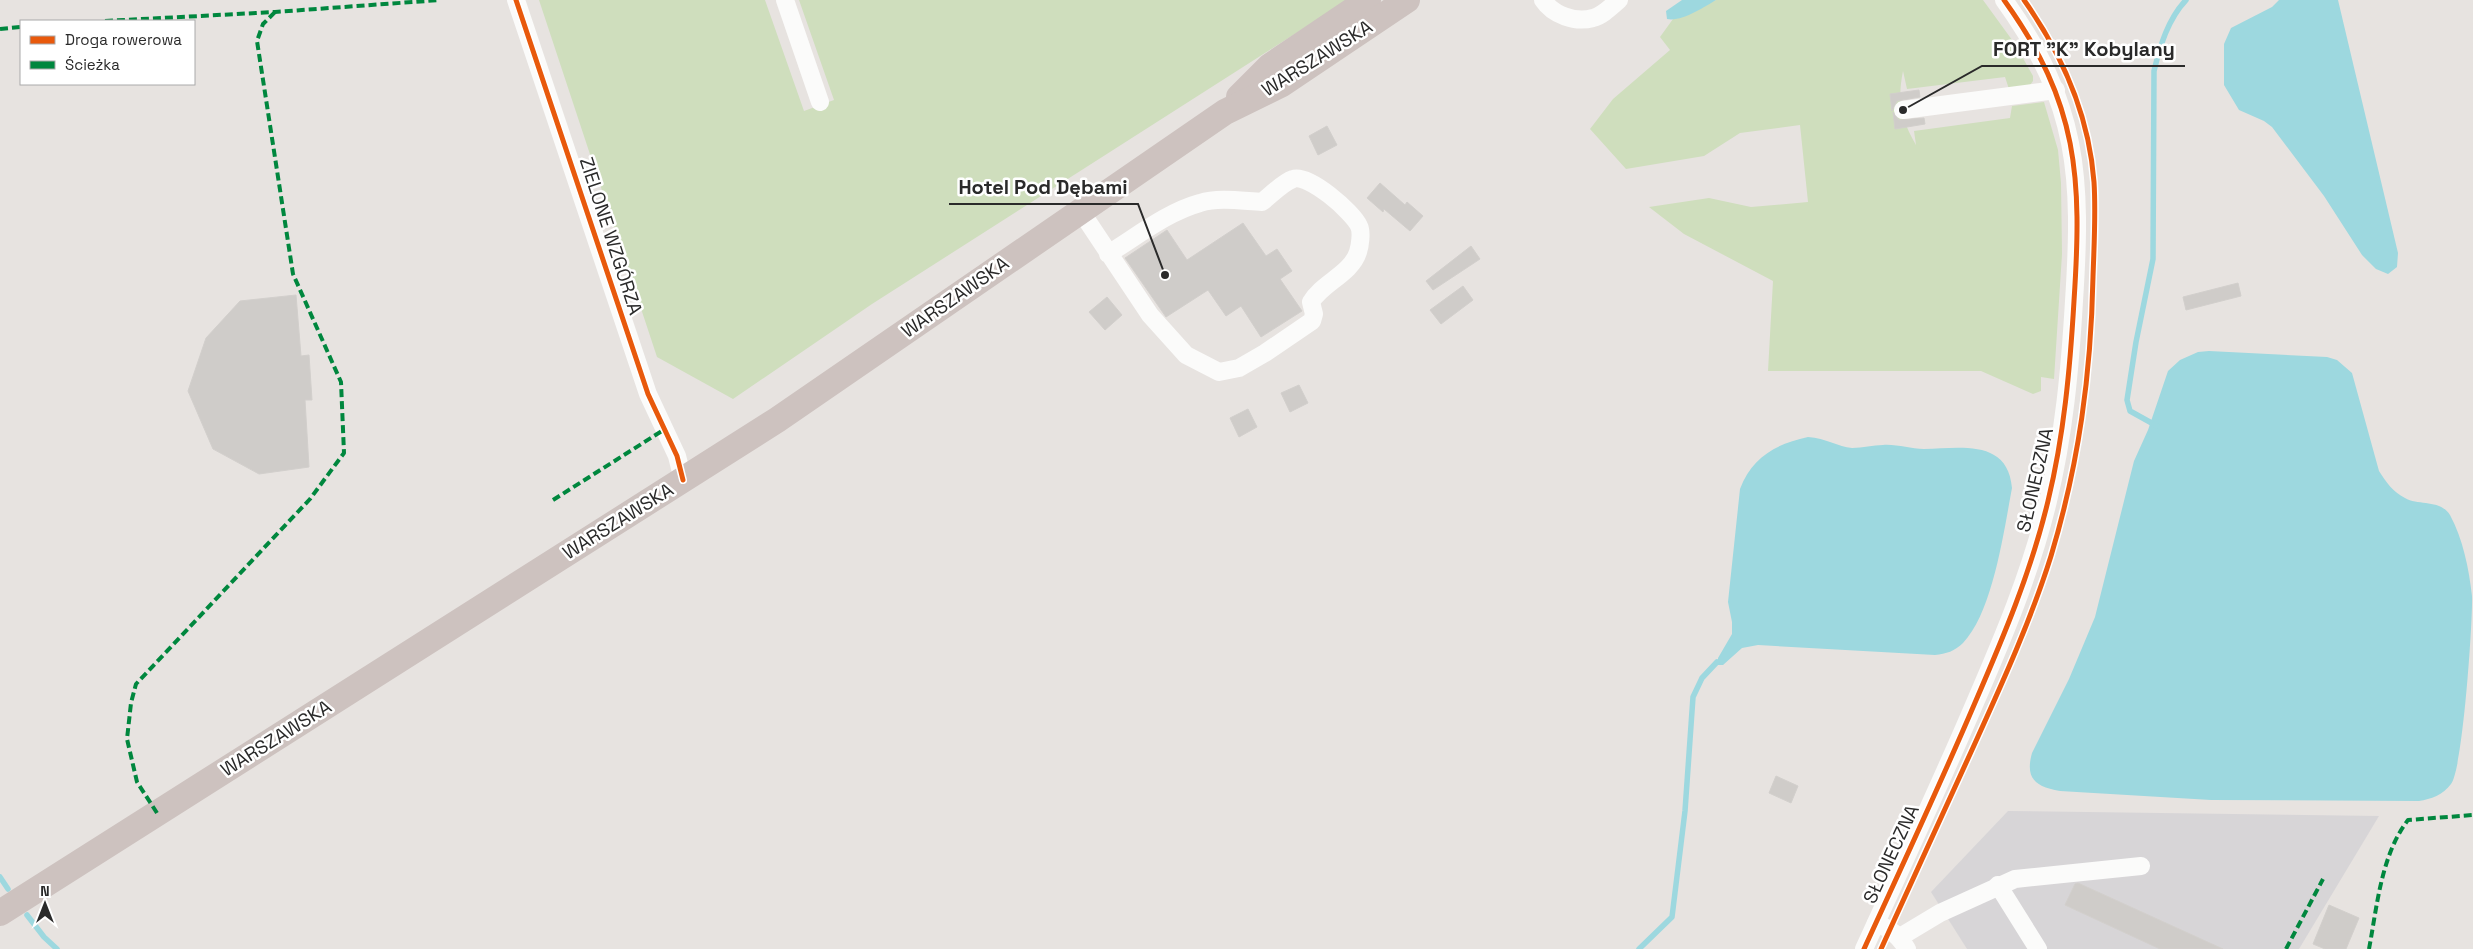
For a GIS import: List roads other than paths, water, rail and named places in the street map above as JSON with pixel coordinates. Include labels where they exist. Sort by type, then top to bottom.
[{"type":"highway","name":"WARSZAWSKA","points":[[1225,112],[1270,66],[1368,0]]},
{"type":"highway","name":"WARSZAWSKA","points":[[0,913],[784,415],[1225,112],[1282,84],[1407,0]]},
{"type":"street","name":"ZIELONE WZGÓRZA","points":[[516,0],[648,394],[677,456],[683,480]]},
{"type":"street","points":[[785,0],[820,102]]},
{"type":"street","points":[[1543,0],[1547,6],[1559,15],[1577,20],[1594,18],[1619,0]]},
{"type":"street","name":"SŁONECZNA","points":[[1864,949],[2010,624],[2028,571],[2057,461],[2068,394],[2078,229],[2077,183],[2072,148],[2056,90],[2026,31],[2004,0]]},
{"type":"street","points":[[1903,110],[2056,90]]},
{"type":"street","points":[[1080,210],[1108,254],[1150,315],[1186,355],[1219,372],[1239,368],[1312,321],[1314,314],[1311,302],[1316,294],[1354,261],[1359,251],[1360,228],[1352,214],[1307,179],[1294,179],[1262,202],[1224,200],[1200,202],[1175,213],[1108,254]]},
{"type":"street","points":[[1876,923],[1890,928],[1904,943],[1940,913],[1998,885],[2015,879],[2141,866]]},
{"type":"street","points":[[1998,885],[2038,949]]},
{"type":"water","points":[[1682,0],[1716,0],[1686,16],[1667,19],[1666,11]]},
{"type":"water","points":[[2279,0],[2338,0],[2398,253],[2397,267],[2388,274],[2376,269],[2362,255],[2324,196],[2272,127],[2264,121],[2239,110],[2224,85],[2224,44],[2231,28],[2272,7]]},
{"type":"water","points":[[2198,352],[2327,357],[2337,360],[2352,373],[2379,471],[2384,479],[2393,490],[2405,498],[2435,505],[2446,510],[2455,524],[2465,554],[2469,575],[2472,596],[2471,633],[2463,724],[2455,773],[2451,784],[2437,796],[2419,801],[2211,800],[2060,791],[2038,784],[2031,775],[2030,762],[2032,753],[2069,679],[2095,617],[2134,461],[2148,430],[2168,371],[2180,360]]},
{"type":"water","points":[[1808,437],[1852,448],[1888,445],[1924,449],[1967,448],[1992,454],[2002,461],[2009,472],[2012,488],[1996,570],[1982,612],[1973,629],[1957,648],[1947,653],[1935,655],[1758,645],[1742,648],[1723,665],[1718,665],[1718,658],[1732,634],[1728,602],[1740,489],[1751,468],[1758,460],[1776,448]]},
{"type":"waterway","points":[[2157,426],[2130,411],[2127,400],[2136,342],[2153,259],[2154,71],[2170,24],[2186,0]]},
{"type":"waterway","points":[[1639,949],[1672,917],[1685,811],[1693,697],[1702,678],[1717,662]]},
{"type":"waterway","points":[[0,877],[8,889]]},
{"type":"waterway","points":[[27,915],[44,937],[57,949]]},
{"type":"place","name":"FORT \"K\" Kobylany","points":[[1903,110]]},
{"type":"place","name":"Hotel Pod Dębami","points":[[1165,275]]}]
